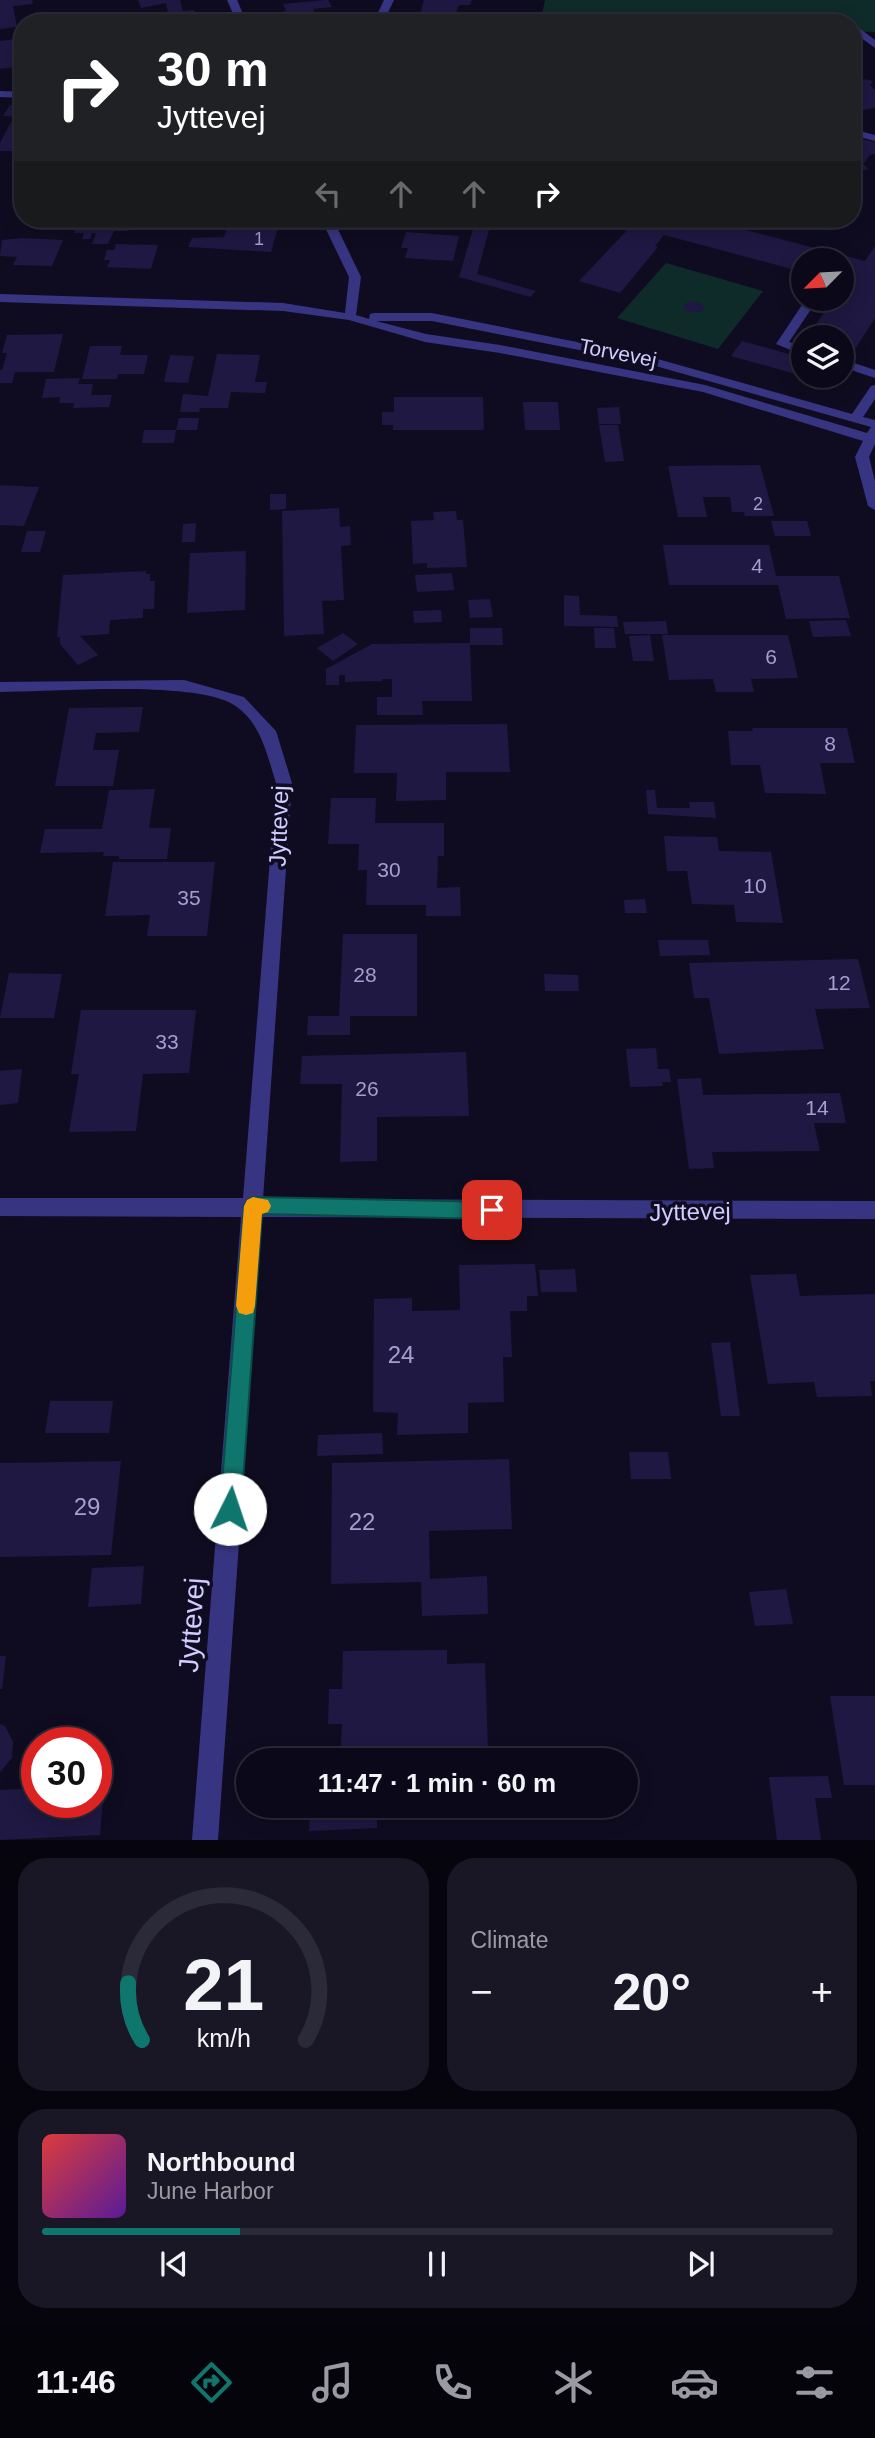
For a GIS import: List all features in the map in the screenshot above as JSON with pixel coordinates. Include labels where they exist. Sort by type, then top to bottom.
[{"type":"street","points":[[861,34],[875,45]]},
{"type":"street","points":[[331,228],[355,277],[350,317]]},
{"type":"street","name":"Torvevej","points":[[0,298],[283,307],[350,317],[425,338],[500,349],[705,389],[873,436]]},
{"type":"street","name":"Torvevej","points":[[350,317],[432,317],[580,346],[704,374],[875,424]]},
{"type":"street","points":[[791,330],[782,344],[791,347]]},
{"type":"street","points":[[854,367],[875,374]]},
{"type":"street","points":[[856,418],[875,389]]},
{"type":"street","points":[[873,436],[862,457],[875,506]]},
{"type":"street","name":"Jyttevej","points":[[0,687],[184,685],[240,701],[268,731],[285,783],[205,1839]]},
{"type":"street","name":"Jyttevej","points":[[0,1207],[253,1206],[652,1213],[875,1210]]},
{"type":"green space","points":[[545,0],[875,0],[875,32],[861,31],[861,14],[542,14]]},
{"type":"green space","points":[[666,263],[763,291],[718,349],[617,318]]},
{"type":"building","points":[[0,0],[32,0],[33,4],[13,6],[14,27],[0,29]]},
{"type":"building","points":[[138,0],[180,0],[183,11],[194,10],[195,14],[158,14],[168,13],[166,3],[141,8]]},
{"type":"building","points":[[328,0],[332,7],[313,9],[316,14],[284,14],[283,4]]},
{"type":"building","points":[[424,0],[472,0],[470,5],[459,5],[456,14],[420,14]]},
{"type":"building","points":[[14,39],[14,67],[0,69],[0,41]]},
{"type":"building","points":[[861,77],[873,81],[870,85],[875,90],[875,108],[861,110]]},
{"type":"building","points":[[10,105],[14,105],[14,117],[3,116]]},
{"type":"building","points":[[11,122],[14,122],[14,151],[0,151],[0,143]]},
{"type":"building","points":[[861,139],[875,142],[875,154],[870,155],[863,164],[869,169],[861,171]]},
{"type":"building","points":[[76,228],[129,228],[128,231],[114,231],[108,244],[92,244],[96,233],[92,233],[90,239],[82,239],[84,233],[74,233]]},
{"type":"building","points":[[227,228],[278,228],[271,252],[188,247],[192,238],[224,237]]},
{"type":"building","points":[[419,228],[458,228],[458,229]]},
{"type":"building","points":[[473,228],[490,228],[477,274],[536,291],[530,297],[459,277]]},
{"type":"building","points":[[629,228],[738,228],[815,248],[791,248],[791,269],[664,235],[655,246],[658,247],[620,293],[579,281]]},
{"type":"building","points":[[406,232],[459,236],[453,261],[405,258],[408,248],[401,248]]},
{"type":"building","points":[[2,240],[63,240],[52,266],[13,265],[17,257],[0,256]]},
{"type":"building","points":[[116,244],[158,245],[151,269],[107,267],[110,260],[104,260],[107,250],[114,250]]},
{"type":"building","points":[[875,246],[875,318],[854,351],[854,325],[816,325],[824,312],[854,312],[854,258],[865,261]]},
{"type":"building","points":[[687,302],[698,302],[705,307],[701,312],[689,312],[683,307]]},
{"type":"building","points":[[63,334],[54,372],[15,372],[12,383],[0,383],[0,370],[7,353],[2,353],[7,335]]},
{"type":"building","points":[[742,341],[791,355],[791,373],[731,356]]},
{"type":"building","points":[[90,346],[122,346],[120,355],[148,355],[144,374],[118,374],[117,379],[82,379]]},
{"type":"building","points":[[217,354],[260,355],[255,382],[267,382],[265,393],[231,392],[228,408],[200,408],[199,412],[180,412],[183,394],[208,396]]},
{"type":"building","points":[[170,355],[194,356],[188,383],[164,382]]},
{"type":"building","points":[[80,378],[78,384],[93,384],[91,395],[112,395],[109,407],[73,408],[74,403],[59,403],[60,397],[42,398],[46,379]]},
{"type":"building","points":[[394,397],[483,397],[484,430],[393,430],[393,425],[382,425],[382,412],[394,412]]},
{"type":"building","points":[[523,402],[558,402],[560,430],[525,430]]},
{"type":"building","points":[[619,407],[621,424],[599,424],[597,408]]},
{"type":"building","points":[[179,418],[199,418],[197,430],[176,430]]},
{"type":"building","points":[[599,425],[618,425],[624,461],[605,462]]},
{"type":"building","points":[[144,430],[176,430],[174,443],[142,443]]},
{"type":"building","points":[[760,465],[774,516],[745,516],[744,512],[732,512],[730,497],[703,497],[707,517],[678,517],[668,466]]},
{"type":"building","points":[[0,485],[39,487],[24,526],[0,525]]},
{"type":"building","points":[[270,494],[286,494],[286,509],[270,510]]},
{"type":"building","points":[[339,508],[340,527],[350,526],[351,545],[341,546],[344,600],[322,601],[324,634],[284,636],[282,511]]},
{"type":"building","points":[[456,511],[457,520],[463,520],[467,567],[427,568],[427,563],[413,564],[411,521],[434,520],[433,512]]},
{"type":"building","points":[[771,521],[807,521],[811,536],[775,536]]},
{"type":"building","points":[[196,523],[195,542],[182,542],[183,524]]},
{"type":"building","points":[[27,531],[46,531],[40,552],[21,552]]},
{"type":"building","points":[[663,545],[769,545],[776,576],[839,576],[850,618],[786,619],[778,585],[669,585]]},
{"type":"building","points":[[246,551],[245,610],[187,613],[190,553]]},
{"type":"building","points":[[146,571],[146,574],[150,574],[150,581],[155,581],[154,609],[143,609],[143,618],[110,620],[109,634],[80,636],[98,655],[78,665],[60,644],[60,637],[57,637],[63,575]]},
{"type":"building","points":[[452,573],[454,590],[417,592],[415,575]]},
{"type":"building","points":[[564,595],[579,596],[580,615],[617,616],[618,627],[564,626]]},
{"type":"building","points":[[490,599],[493,617],[470,618],[468,600]]},
{"type":"building","points":[[441,610],[442,622],[414,623],[413,611]]},
{"type":"building","points":[[846,620],[851,636],[813,637],[809,621]]},
{"type":"building","points":[[666,621],[668,634],[625,634],[623,622]]},
{"type":"building","points":[[470,628],[502,628],[503,645],[470,645],[472,701],[422,701],[423,715],[377,715],[377,697],[392,697],[392,679],[345,682],[345,675],[339,675],[339,685],[326,685],[326,669],[372,644],[470,643]]},
{"type":"building","points":[[594,628],[614,628],[616,648],[595,648]]},
{"type":"building","points":[[343,633],[358,644],[333,661],[317,648]]},
{"type":"building","points":[[650,635],[654,661],[633,661],[629,636]]},
{"type":"building","points":[[662,635],[788,635],[798,678],[751,679],[754,692],[716,692],[713,679],[669,680]]},
{"type":"building","points":[[143,707],[139,732],[96,733],[93,750],[119,750],[113,786],[55,786],[69,708]]},
{"type":"building","points":[[507,724],[510,772],[446,772],[446,800],[396,801],[397,773],[354,773],[356,725]]},
{"type":"building","points":[[752,728],[847,728],[855,763],[820,763],[826,794],[765,793],[760,765],[731,765],[728,731],[753,731]]},
{"type":"building","points":[[155,789],[149,828],[171,828],[167,859],[119,859],[119,856],[103,856],[104,852],[40,853],[45,829],[102,829],[109,790]]},
{"type":"building","points":[[646,790],[655,790],[657,808],[690,808],[689,802],[714,802],[716,818],[648,814]]},
{"type":"building","points":[[331,798],[376,798],[375,823],[444,823],[444,856],[438,856],[437,888],[460,887],[461,916],[426,916],[426,905],[366,905],[367,870],[358,870],[359,844],[328,844]]},
{"type":"building","points":[[664,836],[717,837],[719,851],[771,852],[783,923],[736,922],[734,905],[692,904],[687,871],[667,871]]},
{"type":"building","points":[[113,862],[215,862],[207,936],[147,936],[150,915],[105,916]]},
{"type":"building","points":[[645,899],[647,913],[625,913],[624,900]]},
{"type":"building","points":[[343,934],[417,934],[417,1016],[350,1016],[350,1035],[307,1035],[308,1016],[339,1016]]},
{"type":"building","points":[[658,940],[708,940],[710,955],[660,956]]},
{"type":"building","points":[[858,959],[870,1008],[815,1009],[824,1049],[719,1054],[709,998],[694,998],[689,963]]},
{"type":"building","points":[[9,973],[62,974],[54,1018],[0,1018]]},
{"type":"building","points":[[544,974],[578,975],[579,991],[545,991]]},
{"type":"building","points":[[81,1010],[196,1010],[189,1073],[143,1074],[136,1131],[69,1132],[79,1074],[71,1074]]},
{"type":"building","points":[[656,1048],[658,1069],[669,1069],[671,1082],[662,1082],[663,1086],[630,1087],[626,1049]]},
{"type":"building","points":[[466,1052],[469,1116],[377,1117],[377,1161],[340,1162],[342,1084],[300,1084],[302,1056]]},
{"type":"building","points":[[22,1069],[18,1103],[0,1105],[0,1071]]},
{"type":"building","points":[[701,1078],[703,1095],[840,1093],[846,1123],[814,1123],[820,1151],[712,1152],[714,1168],[689,1169],[677,1079]]},
{"type":"building","points":[[535,1264],[538,1296],[527,1296],[527,1311],[510,1311],[512,1357],[503,1357],[504,1402],[468,1403],[468,1433],[397,1435],[398,1413],[373,1412],[374,1299],[412,1298],[412,1311],[460,1310],[459,1265]]},
{"type":"building","points":[[575,1269],[577,1292],[541,1292],[539,1270]]},
{"type":"building","points":[[796,1274],[800,1296],[875,1294],[875,1381],[870,1381],[872,1396],[817,1397],[814,1382],[768,1384],[750,1275]]},
{"type":"building","points":[[730,1342],[740,1416],[721,1416],[711,1343]]},
{"type":"building","points":[[50,1401],[113,1401],[109,1433],[45,1433]]},
{"type":"building","points":[[382,1433],[383,1454],[317,1456],[318,1435]]},
{"type":"building","points":[[629,1452],[668,1452],[671,1479],[631,1479]]},
{"type":"building","points":[[509,1459],[512,1529],[429,1531],[430,1579],[487,1576],[488,1614],[422,1616],[421,1582],[331,1584],[332,1463]]},
{"type":"building","points":[[121,1461],[111,1555],[0,1557],[0,1463]]},
{"type":"building","points":[[144,1566],[141,1604],[88,1607],[92,1568]]},
{"type":"building","points":[[786,1589],[793,1624],[755,1626],[749,1592]]},
{"type":"building","points":[[447,1650],[447,1664],[485,1663],[488,1748],[341,1748],[342,1724],[328,1724],[329,1689],[342,1689],[343,1651]]},
{"type":"building","points":[[0,1656],[6,1656],[2,1689],[0,1689]]},
{"type":"building","points":[[830,1696],[875,1696],[875,1785],[844,1785]]},
{"type":"building","points":[[0,1724],[5,1726],[13,1742],[12,1758],[0,1772]]},
{"type":"building","points":[[828,1776],[832,1798],[815,1798],[821,1840],[777,1840],[769,1777]]},
{"type":"building","points":[[21,1789],[21,1818],[101,1818],[100,1835],[0,1840],[0,1790]]},
{"type":"building","points":[[310,1818],[377,1818],[377,1828],[309,1831]]},
{"type":"slow traffic","points":[[246,1306],[253,1206],[261,1206]]},
{"type":"route","points":[[230,1509],[253,1206],[492,1210]]}]
